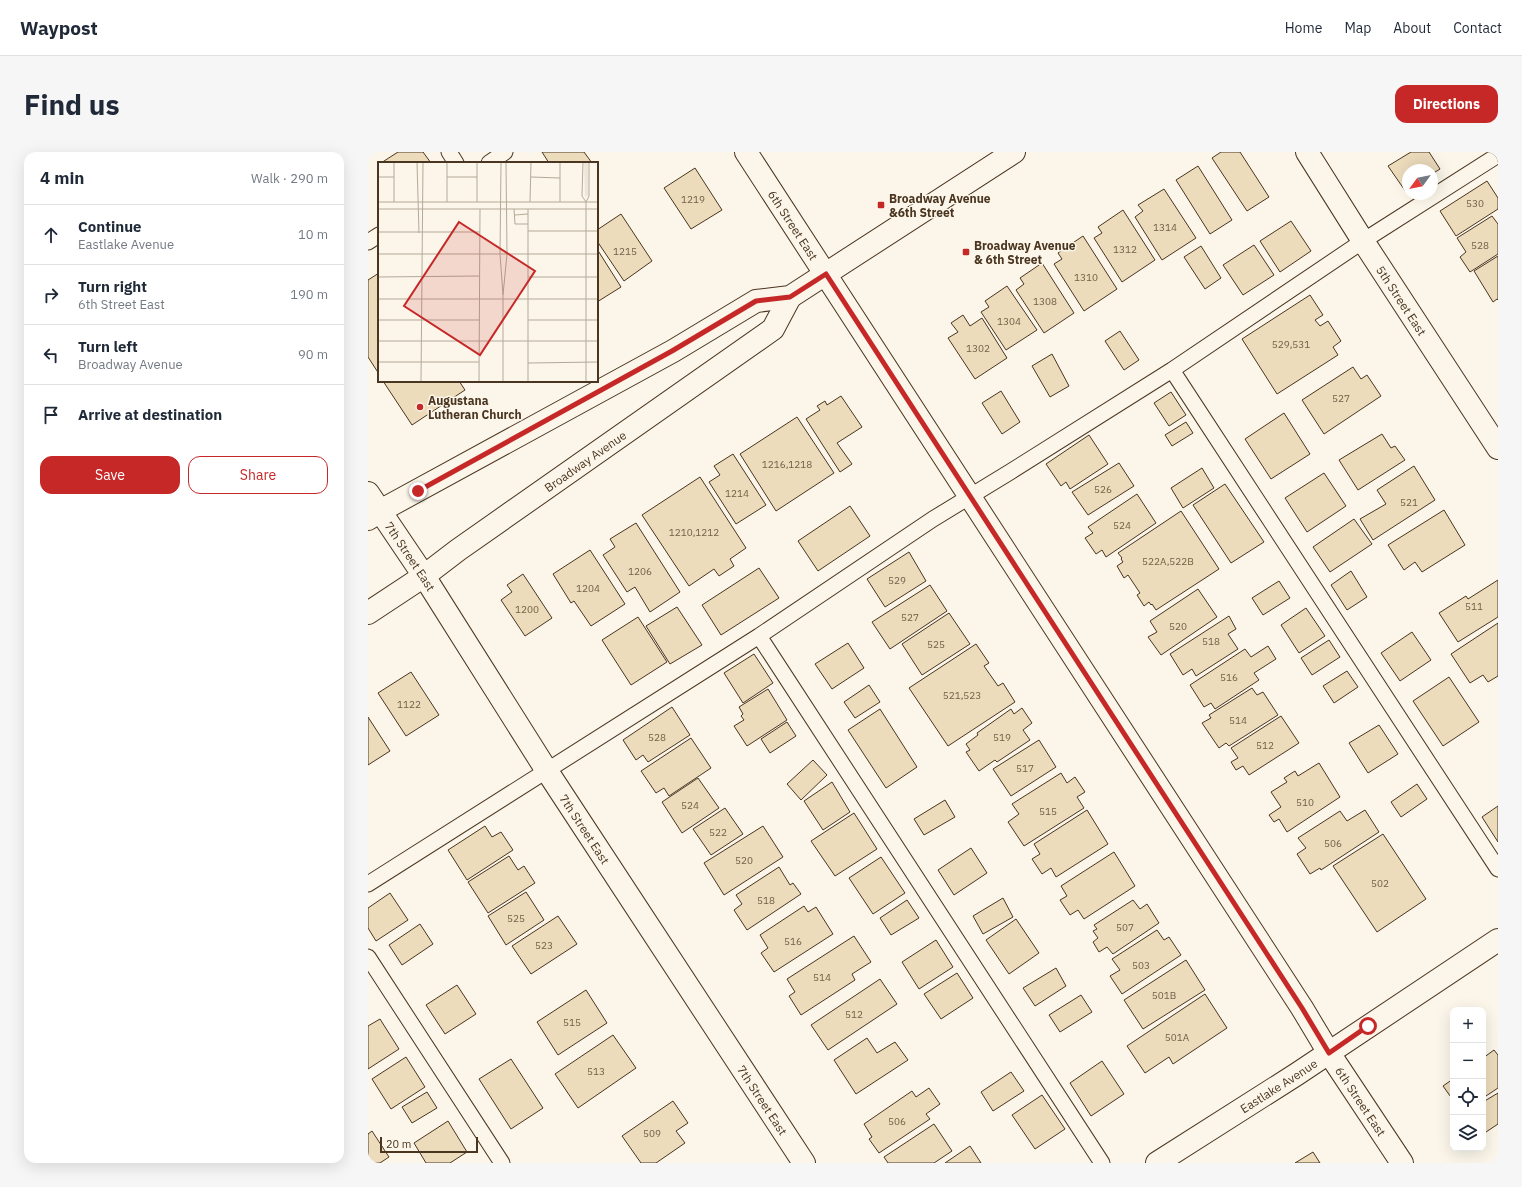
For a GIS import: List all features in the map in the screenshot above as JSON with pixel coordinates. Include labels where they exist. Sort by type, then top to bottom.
[{"type":"street","name":"6th Street East","points":[[746,152],[1298,1002],[1329,1053],[1402,1163]]},
{"type":"street","name":"Broadway Avenue","points":[[374,515],[672,351],[756,301],[790,297],[1014,152]]},
{"type":"street","name":"5th Street East","points":[[1307,152],[1363,241],[1498,448]]},
{"type":"street","name":"Broadway Avenue","points":[[368,613],[424,576],[471,541],[773,329],[790,297]]},
{"type":"street","name":"7th Street East","points":[[368,493],[374,515],[424,576],[547,771],[804,1163]]},
{"type":"street","name":"Eastlake Avenue","points":[[1157,1163],[1329,1053],[1498,940]]},
{"type":"lane","points":[[448,152],[455,162]]},
{"type":"lane","points":[[490,162],[505,152]]},
{"type":"lane","points":[[368,884],[759,636],[933,519],[1172,370],[1363,241],[1498,155]]},
{"type":"lane","points":[[368,242],[378,236]]},
{"type":"lane","points":[[1172,370],[1498,869]]},
{"type":"lane","points":[[759,636],[1102,1163]]},
{"type":"lane","points":[[368,957],[502,1163]]},
{"type":"building","points":[[398,152],[423,152],[430,162],[383,162]]},
{"type":"building","points":[[542,152],[584,152],[591,162],[548,162]]},
{"type":"building","points":[[1221,152],[1240,152],[1269,197],[1247,211],[1212,158]]},
{"type":"building","points":[[1411,152],[1429,152],[1437,164],[1402,164],[1402,186],[1388,166]]},
{"type":"building","points":[[1198,166],[1232,220],[1210,234],[1176,180]]},
{"type":"building","points":[[695,168],[722,210],[691,229],[664,188]]},
{"type":"building","points":[[1487,181],[1498,198],[1498,209],[1456,236],[1440,211]]},
{"type":"building","points":[[1164,189],[1196,238],[1162,260],[1135,217],[1143,211],[1138,205]]},
{"type":"building","points":[[1123,210],[1155,260],[1122,282],[1094,238],[1102,233],[1098,227]]},
{"type":"building","points":[[621,214],[652,261],[624,281],[598,242],[598,229]]},
{"type":"building","points":[[1492,216],[1498,224],[1498,254],[1470,272],[1460,257],[1466,252],[1457,238]]},
{"type":"building","points":[[1291,221],[1311,251],[1280,272],[1260,241]]},
{"type":"building","points":[[1083,236],[1117,289],[1084,311],[1054,264],[1062,259],[1058,253]]},
{"type":"building","points":[[1254,245],[1274,275],[1243,295],[1223,265]]},
{"type":"building","points":[[1201,246],[1221,278],[1205,289],[1184,257]]},
{"type":"building","points":[[598,251],[621,287],[598,301]]},
{"type":"building","points":[[1498,256],[1498,300],[1497,299],[1493,302],[1474,271]]},
{"type":"building","points":[[1042,263],[1074,313],[1044,333],[1016,290],[1024,284],[1020,278]]},
{"type":"building","points":[[378,274],[378,372],[368,357],[368,280]]},
{"type":"building","points":[[1007,286],[1037,330],[1006,350],[981,312],[989,307],[985,301]]},
{"type":"building","points":[[1310,295],[1323,315],[1315,320],[1320,326],[1328,321],[1341,341],[1333,347],[1338,355],[1277,394],[1242,339]]},
{"type":"building","points":[[963,315],[970,326],[982,318],[1007,358],[975,379],[948,338],[958,332],[951,323]]},
{"type":"building","points":[[1120,331],[1139,360],[1124,370],[1105,341]]},
{"type":"building","points":[[1052,354],[1069,386],[1050,397],[1032,366]]},
{"type":"building","points":[[1353,367],[1361,379],[1367,375],[1381,396],[1324,434],[1302,400]]},
{"type":"building","name":"Augustana Lutheran Church","points":[[384,382],[460,382],[465,390],[412,425]]},
{"type":"building","points":[[1001,391],[1020,422],[1002,434],[982,403]]},
{"type":"building","points":[[1171,392],[1186,415],[1169,426],[1154,403]]},
{"type":"building","points":[[841,396],[862,427],[837,443],[852,464],[840,472],[806,419],[820,410],[817,406],[825,401],[827,405]]},
{"type":"building","points":[[1284,413],[1310,454],[1271,479],[1245,439]]},
{"type":"building","points":[[797,417],[834,473],[776,511],[740,454]]},
{"type":"building","points":[[1186,422],[1193,433],[1172,446],[1165,435]]},
{"type":"building","points":[[1382,434],[1391,448],[1395,446],[1405,460],[1358,490],[1339,460]]},
{"type":"building","points":[[1089,435],[1108,464],[1070,489],[1066,482],[1061,486],[1046,464]]},
{"type":"building","points":[[733,454],[766,505],[736,524],[709,482],[720,475],[714,466]]},
{"type":"building","points":[[1119,463],[1134,486],[1088,515],[1072,492]]},
{"type":"building","points":[[1414,466],[1435,500],[1373,540],[1360,519],[1386,504],[1377,490]]},
{"type":"building","points":[[1202,468],[1214,488],[1183,508],[1171,488]]},
{"type":"building","points":[[1324,473],[1346,506],[1307,532],[1285,498]]},
{"type":"building","points":[[700,477],[746,548],[730,559],[734,566],[719,576],[714,569],[689,586],[642,515]]},
{"type":"building","points":[[1225,484],[1264,542],[1231,563],[1193,505]]},
{"type":"building","points":[[1137,494],[1156,523],[1106,557],[1102,550],[1096,554],[1085,538],[1093,533],[1088,527]]},
{"type":"building","points":[[850,506],[870,536],[818,571],[798,541]]},
{"type":"building","points":[[1444,510],[1465,545],[1422,572],[1415,562],[1404,570],[1388,545]]},
{"type":"building","points":[[1181,511],[1219,569],[1156,610],[1149,602],[1144,606],[1137,595],[1140,593],[1128,575],[1124,578],[1117,566],[1123,562],[1118,553]]},
{"type":"building","points":[[1354,519],[1372,544],[1330,572],[1313,547]]},
{"type":"building","points":[[636,523],[680,592],[650,612],[635,587],[627,592],[603,555],[615,547],[610,539]]},
{"type":"building","points":[[590,550],[625,604],[591,626],[574,601],[571,603],[553,574]]},
{"type":"building","points":[[909,552],[926,581],[885,607],[867,579]]},
{"type":"building","points":[[759,568],[779,598],[721,635],[702,605]]},
{"type":"building","points":[[1351,571],[1367,597],[1347,610],[1331,585]]},
{"type":"building","points":[[523,574],[552,618],[525,636],[501,600],[512,592],[507,585]]},
{"type":"building","points":[[1498,580],[1498,617],[1458,642],[1439,613],[1466,596],[1468,599]]},
{"type":"building","points":[[1279,581],[1290,598],[1263,615],[1252,598]]},
{"type":"building","points":[[930,585],[947,611],[890,649],[872,622]]},
{"type":"building","points":[[1198,589],[1217,617],[1161,655],[1148,637],[1157,632],[1150,621]]},
{"type":"building","points":[[677,607],[702,645],[670,664],[646,626]]},
{"type":"building","points":[[1306,608],[1325,636],[1299,653],[1281,625]]},
{"type":"building","points":[[949,613],[970,644],[922,675],[902,644]]},
{"type":"building","points":[[1229,616],[1236,629],[1228,634],[1238,649],[1196,676],[1192,669],[1183,675],[1170,654]]},
{"type":"building","points":[[638,617],[667,662],[631,685],[602,640]]},
{"type":"building","points":[[1498,623],[1498,676],[1488,682],[1483,675],[1470,683],[1451,654]]},
{"type":"building","points":[[1412,632],[1431,660],[1400,681],[1381,653]]},
{"type":"building","points":[[1329,640],[1340,657],[1312,675],[1301,658]]},
{"type":"building","points":[[848,643],[864,668],[832,689],[815,664]]},
{"type":"building","points":[[976,644],[989,663],[984,666],[998,686],[1003,683],[1015,702],[948,746],[909,688]]},
{"type":"building","points":[[1268,646],[1276,659],[1254,673],[1259,680],[1215,709],[1211,703],[1204,707],[1190,685],[1245,649],[1251,657]]},
{"type":"building","points":[[754,654],[773,683],[743,703],[724,673]]},
{"type":"building","points":[[1347,671],[1358,687],[1334,703],[1323,686]]},
{"type":"building","points":[[411,672],[439,715],[406,736],[378,693]]},
{"type":"building","points":[[1449,677],[1479,722],[1443,746],[1413,701]]},
{"type":"building","points":[[869,685],[880,702],[855,718],[844,702]]},
{"type":"building","points":[[1252,688],[1257,695],[1263,692],[1278,715],[1229,746],[1226,743],[1219,748],[1202,723],[1211,718],[1209,715]]},
{"type":"building","points":[[768,689],[787,720],[747,746],[734,726],[744,720],[741,716],[743,714],[739,707]]},
{"type":"building","points":[[672,707],[690,735],[648,762],[643,755],[636,760],[623,740]]},
{"type":"building","points":[[1022,708],[1032,723],[1023,730],[1030,740],[997,762],[995,760],[979,771],[966,752],[970,750],[966,744],[978,735],[977,733],[1011,709],[1014,714]]},
{"type":"building","points":[[880,709],[917,767],[886,788],[848,730]]},
{"type":"building","points":[[1281,716],[1299,743],[1249,775],[1243,766],[1236,770],[1231,762],[1238,758],[1231,748]]},
{"type":"building","points":[[368,717],[390,751],[368,765]]},
{"type":"building","points":[[787,722],[796,736],[770,753],[761,739]]},
{"type":"building","points":[[1379,725],[1398,754],[1368,773],[1349,743]]},
{"type":"building","points":[[691,738],[711,768],[669,796],[664,788],[656,793],[641,771]]},
{"type":"building","points":[[1039,740],[1056,767],[1011,796],[993,769]]},
{"type":"building","points":[[813,760],[827,775],[801,800],[787,784]]},
{"type":"building","points":[[1319,763],[1340,797],[1287,832],[1279,819],[1274,822],[1269,815],[1281,807],[1271,792],[1287,782],[1284,778],[1295,771],[1298,776]]},
{"type":"building","points":[[1061,773],[1067,783],[1075,777],[1085,792],[1077,797],[1084,808],[1024,846],[1008,822],[1019,814],[1012,804]]},
{"type":"building","points":[[698,778],[719,808],[682,833],[662,802]]},
{"type":"building","points":[[832,782],[850,812],[823,830],[804,801]]},
{"type":"building","points":[[1417,784],[1427,799],[1401,817],[1391,802]]},
{"type":"building","points":[[945,800],[955,817],[924,835],[914,819]]},
{"type":"building","points":[[1498,806],[1498,842],[1482,817]]},
{"type":"building","points":[[725,808],[743,834],[711,855],[693,829]]},
{"type":"building","points":[[1087,810],[1108,844],[1056,877],[1051,868],[1042,874],[1032,859],[1040,854],[1034,844]]},
{"type":"building","points":[[1365,810],[1379,832],[1321,870],[1320,868],[1310,874],[1297,854],[1306,848],[1298,838],[1340,811],[1347,821]]},
{"type":"building","points":[[854,813],[877,849],[835,876],[811,841]]},
{"type":"building","points":[[485,826],[492,837],[501,832],[513,850],[467,880],[448,850]]},
{"type":"building","points":[[763,826],[783,857],[724,895],[704,863]]},
{"type":"building","points":[[1383,834],[1426,899],[1377,932],[1333,866]]},
{"type":"building","points":[[971,848],[987,873],[954,895],[938,870]]},
{"type":"building","points":[[1114,852],[1135,886],[1084,919],[1078,910],[1070,915],[1060,900],[1067,896],[1061,886]]},
{"type":"building","points":[[509,856],[518,870],[524,866],[535,883],[488,913],[468,882]]},
{"type":"building","points":[[881,857],[905,893],[873,914],[849,878]]},
{"type":"building","points":[[779,867],[790,885],[793,883],[801,894],[747,930],[734,910],[742,904],[736,895]]},
{"type":"building","points":[[526,892],[544,920],[506,945],[488,916]]},
{"type":"building","points":[[390,893],[408,920],[376,941],[368,928],[368,908]]},
{"type":"building","points":[[1003,898],[1013,917],[983,934],[973,916]]},
{"type":"building","points":[[907,900],[919,918],[891,935],[880,918]]},
{"type":"building","points":[[1133,900],[1140,909],[1147,904],[1159,923],[1113,954],[1107,947],[1099,952],[1093,942],[1098,938],[1093,931],[1097,929],[1094,925]]},
{"type":"building","points":[[804,906],[808,912],[816,907],[833,934],[774,972],[761,953],[768,948],[760,935]]},
{"type":"building","points":[[558,916],[577,944],[531,974],[512,946]]},
{"type":"building","points":[[1016,919],[1039,953],[1009,974],[986,940]]},
{"type":"building","points":[[420,924],[433,944],[402,965],[389,945]]},
{"type":"building","points":[[1157,930],[1164,940],[1169,937],[1181,955],[1122,994],[1110,976],[1120,970],[1112,959]]},
{"type":"building","points":[[854,936],[871,962],[852,974],[855,980],[801,1015],[789,996],[795,992],[787,979]]},
{"type":"building","points":[[936,940],[953,967],[919,989],[902,962]]},
{"type":"building","points":[[1186,960],[1205,990],[1143,1029],[1124,1000]]},
{"type":"building","points":[[1056,968],[1066,986],[1035,1006],[1023,988]]},
{"type":"building","points":[[957,973],[973,998],[941,1019],[924,994]]},
{"type":"building","points":[[880,979],[897,1004],[828,1050],[811,1025]]},
{"type":"building","points":[[457,985],[476,1014],[445,1034],[426,1005]]},
{"type":"building","points":[[586,990],[607,1023],[558,1055],[537,1022]]},
{"type":"building","points":[[1205,994],[1227,1028],[1173,1064],[1169,1057],[1145,1073],[1127,1046]]},
{"type":"building","points":[[1081,995],[1092,1012],[1060,1032],[1049,1015]]},
{"type":"building","points":[[380,1019],[399,1049],[368,1069],[368,1026]]},
{"type":"building","points":[[613,1035],[636,1068],[578,1108],[555,1074]]},
{"type":"building","points":[[867,1038],[877,1053],[895,1042],[908,1060],[856,1094],[834,1060]]},
{"type":"building","points":[[1494,1050],[1498,1055],[1498,1088],[1486,1096],[1486,1079],[1486,1056]]},
{"type":"building","points":[[406,1057],[425,1087],[391,1109],[372,1079]]},
{"type":"building","points":[[511,1059],[543,1108],[511,1129],[479,1079]]},
{"type":"building","points":[[1102,1061],[1124,1094],[1091,1116],[1070,1083]]},
{"type":"building","points":[[1011,1072],[1024,1091],[993,1111],[981,1092]]},
{"type":"building","points":[[1450,1081],[1450,1096],[1443,1086]]},
{"type":"building","points":[[929,1088],[940,1104],[926,1114],[930,1119],[879,1153],[869,1139],[872,1137],[864,1124],[912,1091],[916,1097]]},
{"type":"building","points":[[427,1092],[437,1108],[412,1123],[402,1107]]},
{"type":"building","points":[[1498,1093],[1498,1124],[1486,1132],[1486,1115],[1486,1100]]},
{"type":"building","points":[[1042,1095],[1065,1129],[1035,1149],[1012,1115]]},
{"type":"building","points":[[673,1101],[688,1123],[676,1131],[685,1143],[656,1163],[641,1163],[622,1136]]},
{"type":"building","points":[[448,1121],[467,1152],[450,1163],[426,1163],[414,1143]]},
{"type":"building","points":[[934,1124],[952,1151],[934,1163],[888,1163],[884,1157]]},
{"type":"building","points":[[372,1131],[389,1157],[380,1163],[368,1163],[368,1134]]},
{"type":"building","points":[[970,1146],[981,1163],[945,1163]]},
{"type":"building","points":[[1313,1152],[1320,1163],[1295,1163]]},
{"type":"place","name":"Broadway Avenue &6th Street","points":[[881,205]]},
{"type":"place","name":"Broadway Avenue & 6th Street","points":[[966,252]]},
{"type":"place","name":"Augustana Lutheran Church","points":[[420,407]]},
{"type":"route","points":[[418,491],[672,351],[756,301],[790,297],[826,274],[1302,1008],[1329,1053],[1368,1026]]}]
